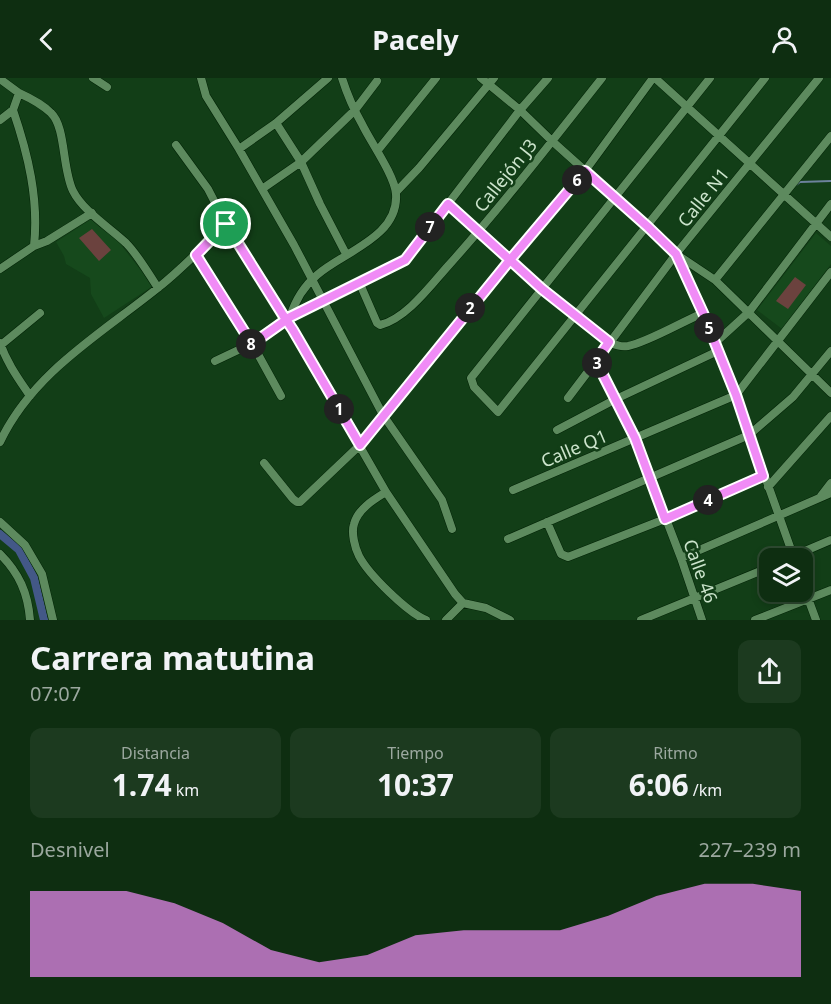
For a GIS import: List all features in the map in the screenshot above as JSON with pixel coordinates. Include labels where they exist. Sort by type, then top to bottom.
[{"type":"street","points":[[93,78],[107,87]]},
{"type":"street","points":[[201,78],[206,96],[262,189],[383,415],[442,500],[452,529]]},
{"type":"street","points":[[239,149],[276,123],[328,78]]},
{"type":"street","points":[[288,318],[295,302],[311,281],[346,254],[374,238],[385,226],[395,206],[396,192],[342,78]]},
{"type":"street","points":[[378,150],[436,78]]},
{"type":"street","points":[[481,78],[491,81],[552,141],[676,254],[716,280],[831,393]]},
{"type":"street","points":[[215,361],[252,344],[288,318],[405,260],[520,110],[548,78]]},
{"type":"street","name":"Callejón J3","points":[[360,284],[377,323],[380,325],[385,324],[417,301],[479,232],[602,78]]},
{"type":"street","points":[[264,463],[293,499],[300,502],[360,445],[585,171],[654,78],[831,237]]},
{"type":"street","points":[[710,78],[471,378],[474,387],[498,412],[765,78]]},
{"type":"street","name":"Calle N1","points":[[568,398],[676,254],[819,78]]},
{"type":"street","points":[[0,79],[56,118],[61,134],[66,172],[74,193],[92,213],[128,245],[158,288]]},
{"type":"street","points":[[262,189],[301,162],[356,110],[377,79]]},
{"type":"street","points":[[396,192],[491,81]]},
{"type":"street","points":[[0,119],[13,110],[19,93]]},
{"type":"street","points":[[13,110],[35,197],[34,246]]},
{"type":"street","points":[[276,123],[301,162],[346,254]]},
{"type":"street","points":[[716,280],[831,136]]},
{"type":"street","points":[[176,145],[208,189],[226,224],[288,318],[386,492],[448,584],[463,603],[486,608],[510,620]]},
{"type":"street","points":[[448,204],[542,289],[609,342],[619,346],[630,345],[703,313]]},
{"type":"street","points":[[557,430],[717,347],[749,312],[831,204]]},
{"type":"street","points":[[0,268],[92,213]]},
{"type":"street","points":[[0,442],[10,422],[57,366],[158,288],[196,255],[226,224]]},
{"type":"street","points":[[676,254],[736,395],[789,548]]},
{"type":"street","points":[[196,255],[252,344],[281,396]]},
{"type":"street","name":"Calle Q1","points":[[513,490],[736,395],[831,272]]},
{"type":"street","points":[[30,396],[15,376],[0,344],[40,313]]},
{"type":"street","points":[[508,539],[749,435],[792,397],[831,351]]},
{"type":"street","points":[[596,361],[616,399]]},
{"type":"street","name":"Calle 46","points":[[616,399],[635,438],[702,620]]},
{"type":"street","points":[[768,487],[831,416]]},
{"type":"street","points":[[547,522],[561,554],[568,557],[665,519],[763,476]]},
{"type":"street","points":[[821,496],[831,483]]},
{"type":"street","points":[[386,492],[366,506],[354,522],[352,530],[359,556],[404,605],[426,620]]},
{"type":"street","points":[[681,558],[831,493]]},
{"type":"street","points":[[0,522],[25,544],[42,574],[53,620]]},
{"type":"street","points":[[813,548],[831,540]]},
{"type":"street","points":[[0,554],[18,576],[25,591],[30,620]]},
{"type":"street","points":[[641,620],[759,572]]},
{"type":"street","points":[[813,598],[831,590]]},
{"type":"street","points":[[755,620],[804,602]]},
{"type":"street","points":[[810,602],[816,620]]},
{"type":"street","points":[[446,620],[463,603]]},
{"type":"shaded area","points":[[93,218],[118,241],[153,286],[104,318],[91,294],[90,278],[66,264],[56,242]]},
{"type":"shaded area","points":[[92,229],[111,250],[99,261],[79,238]]},
{"type":"shaded area","points":[[816,233],[831,246],[831,264],[782,329],[757,310]]},
{"type":"shaded area","points":[[795,277],[806,285],[788,309],[776,301]]},
{"type":"waterway","points":[[796,185],[800,182],[831,181]]},
{"type":"waterway","points":[[0,534],[19,550],[34,578],[44,620]]},
{"type":"route","points":[[226,224],[196,255],[252,344],[286,320],[290,317],[405,260],[448,204],[510,260],[585,171],[676,254],[736,395],[763,476],[665,519],[635,438],[596,361],[609,342],[542,289],[510,260],[360,445],[293,330],[286,320],[226,224]]}]
